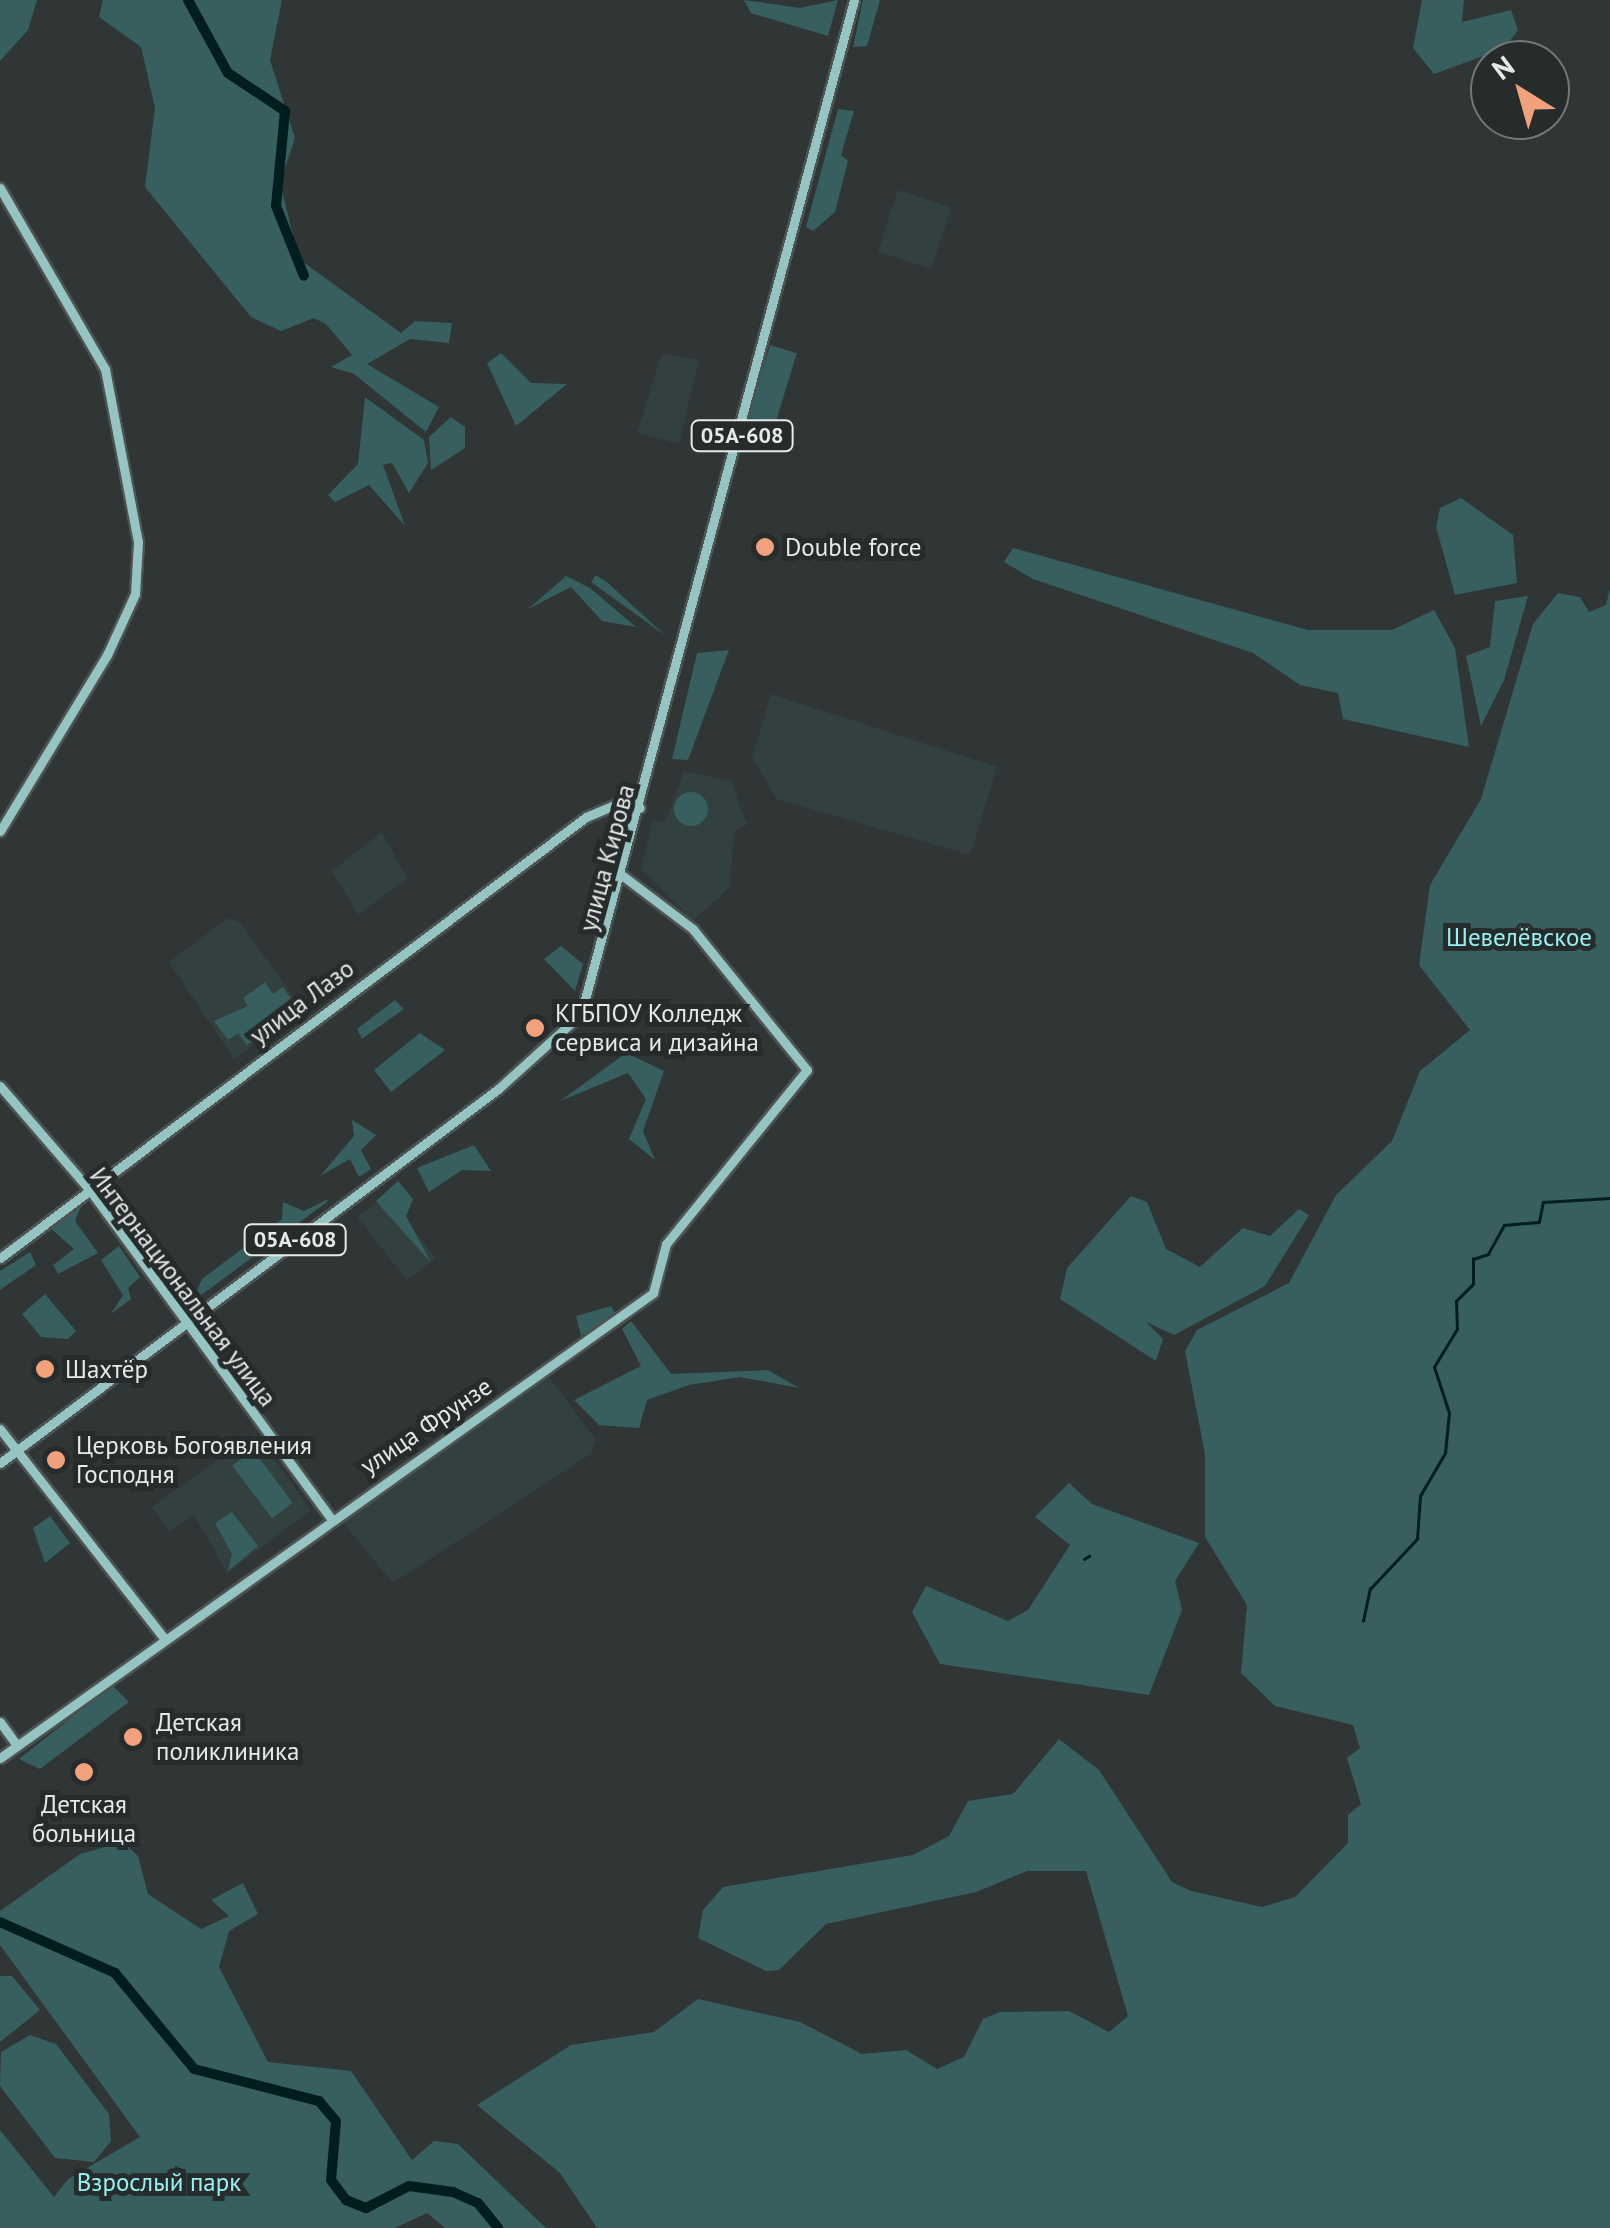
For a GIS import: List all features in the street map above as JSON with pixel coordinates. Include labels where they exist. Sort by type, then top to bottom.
[{"type":"main road","name":"улица Кирова","points":[[0,1463],[574,1024],[623,876],[854,0]]},
{"type":"main road","points":[[0,188],[104,369],[138,542],[135,594],[119,631],[0,831]]},
{"type":"main road","name":"улица Лазо","points":[[0,1258],[586,817],[616,804],[640,808]]},
{"type":"main road","name":"улица Фрунзе","points":[[0,1758],[329,1516],[644,1305],[666,1244],[807,1070],[693,929],[623,876]]},
{"type":"main road","name":"Интернациональная улица","points":[[0,1086],[88,1189],[329,1516]]},
{"type":"main road","points":[[0,1429],[163,1637]]},
{"type":"main road","points":[[0,1722],[17,1746]]},
{"type":"shaded area","points":[[898,190],[951,207],[931,269],[878,252]]},
{"type":"shaded area","points":[[662,353],[699,360],[679,444],[637,433]]},
{"type":"shaded area","points":[[771,694],[997,767],[970,855],[777,799],[752,758]]},
{"type":"shaded area","points":[[684,771],[731,781],[747,825],[734,831],[730,887],[693,921],[641,869],[653,821],[665,822]]},
{"type":"shaded area","points":[[382,832],[407,879],[358,915],[332,871]]},
{"type":"shaded area","points":[[228,918],[240,922],[302,1009],[234,1059],[169,962]]},
{"type":"shaded area","points":[[386,1195],[435,1258],[407,1280],[358,1217]]},
{"type":"shaded area","points":[[546,1373],[596,1440],[591,1454],[393,1583],[337,1515]]},
{"type":"shaded area","points":[[255,1433],[311,1510],[227,1573],[194,1514],[170,1531],[152,1507]]},
{"type":"green space","points":[[0,0],[37,0],[28,30],[0,61]]},
{"type":"green space","points":[[103,0],[282,0],[270,60],[295,138],[280,183],[299,259],[401,333],[415,321],[452,323],[449,343],[410,339],[367,364],[439,407],[426,432],[354,374],[331,367],[352,355],[326,324],[314,318],[281,331],[251,317],[145,187],[155,108],[141,47],[99,17]]},
{"type":"green space","points":[[744,0],[800,8],[838,0],[828,36],[751,13]]},
{"type":"green space","points":[[863,0],[880,0],[867,46],[853,47]]},
{"type":"green space","points":[[1422,0],[1464,0],[1462,22],[1511,10],[1518,30],[1511,40],[1470,40],[1470,61],[1434,74],[1413,48]]},
{"type":"green space","points":[[838,109],[854,111],[841,155],[848,161],[835,212],[813,231],[806,227]]},
{"type":"green space","points":[[770,345],[797,353],[775,426],[748,418]]},
{"type":"green space","points":[[501,353],[531,383],[567,384],[516,426],[487,363]]},
{"type":"green space","points":[[365,397],[424,440],[428,463],[409,493],[392,463],[383,465],[405,526],[369,485],[335,502],[328,495],[358,464]]},
{"type":"green space","points":[[451,417],[465,427],[465,448],[431,470],[429,437]]},
{"type":"green space","points":[[1461,498],[1513,535],[1517,583],[1455,595],[1436,527],[1440,508]]},
{"type":"green space","points":[[1013,548],[1308,630],[1392,630],[1434,610],[1455,648],[1469,747],[1343,719],[1338,693],[1300,685],[1253,653],[1033,579],[1004,562]]},
{"type":"green space","points":[[596,575],[608,583],[666,636],[591,582]]},
{"type":"green space","points":[[566,576],[590,588],[636,627],[602,621],[571,587],[528,609]]},
{"type":"green space","name":"Шевелёвское","points":[[1610,589],[1610,2228],[597,2228],[560,2173],[477,2105],[571,2045],[654,2032],[698,1999],[800,2022],[862,2054],[906,2050],[937,2069],[964,2057],[983,2019],[1000,2012],[1069,2011],[1109,2032],[1128,2016],[1086,1871],[1027,1871],[976,1892],[826,1924],[779,1970],[766,1971],[698,1938],[703,1910],[723,1887],[913,1855],[949,1836],[968,1801],[1013,1794],[1059,1739],[1099,1770],[1172,1882],[1191,1891],[1262,1907],[1295,1897],[1348,1843],[1348,1815],[1361,1804],[1347,1758],[1360,1748],[1353,1725],[1275,1706],[1241,1673],[1247,1605],[1205,1537],[1205,1454],[1185,1351],[1197,1330],[1289,1283],[1336,1195],[1392,1141],[1420,1071],[1470,1030],[1419,965],[1430,885],[1481,799],[1533,624],[1558,593],[1580,597],[1589,612],[1606,605]]},
{"type":"green space","points":[[1528,596],[1504,680],[1481,726],[1466,656],[1490,647],[1495,601]]},
{"type":"green space","points":[[729,650],[688,760],[672,759],[697,653]]},
{"type":"green space","points":[[691,792],[703,797],[708,809],[703,821],[691,826],[679,821],[674,809],[679,797]]},
{"type":"green space","points":[[561,946],[583,964],[575,991],[544,959]]},
{"type":"green space","points":[[265,982],[273,994],[283,987],[298,1009],[247,1045],[238,1033],[228,1040],[214,1021],[248,1006],[243,998]]},
{"type":"green space","points":[[395,1000],[404,1009],[362,1039],[357,1029]]},
{"type":"green space","points":[[420,1033],[445,1050],[391,1092],[374,1070]]},
{"type":"green space","points":[[626,1053],[664,1071],[643,1131],[655,1160],[629,1139],[646,1099],[628,1073],[560,1101]]},
{"type":"green space","points":[[352,1120],[376,1135],[361,1150],[371,1169],[359,1177],[350,1159],[320,1176],[354,1136]]},
{"type":"green space","points":[[474,1145],[491,1171],[462,1170],[429,1192],[417,1168]]},
{"type":"green space","points":[[398,1181],[413,1199],[406,1216],[432,1264],[376,1201]]},
{"type":"green space","points":[[1131,1196],[1147,1202],[1166,1249],[1200,1267],[1243,1228],[1270,1236],[1299,1209],[1309,1215],[1265,1286],[1174,1335],[1146,1322],[1163,1339],[1156,1361],[1060,1299],[1067,1268]]},
{"type":"green space","points":[[328,1199],[192,1302],[202,1279],[282,1219],[283,1202],[304,1211]]},
{"type":"green space","points":[[83,1202],[75,1221],[98,1253],[58,1274],[53,1265],[74,1249],[49,1227]]},
{"type":"green space","points":[[119,1246],[140,1277],[128,1288],[131,1299],[111,1314],[123,1295],[101,1260]]},
{"type":"green space","points":[[30,1252],[36,1265],[0,1290],[0,1271]]},
{"type":"green space","points":[[45,1294],[76,1331],[68,1339],[41,1337],[22,1314]]},
{"type":"green space","points":[[611,1306],[616,1315],[581,1336],[576,1316]]},
{"type":"green space","points":[[631,1321],[671,1374],[768,1370],[799,1388],[740,1377],[689,1385],[647,1400],[639,1428],[599,1425],[574,1400],[641,1366],[622,1329]]},
{"type":"green space","points":[[253,1450],[293,1503],[272,1518],[232,1466]]},
{"type":"green space","points":[[1069,1483],[1092,1504],[1199,1543],[1175,1581],[1182,1610],[1149,1695],[940,1664],[912,1612],[926,1586],[1008,1621],[1028,1610],[1070,1545],[1035,1517]]},
{"type":"green space","points":[[232,1512],[258,1546],[228,1571],[232,1554],[215,1523]]},
{"type":"green space","points":[[50,1516],[70,1543],[45,1563],[33,1528]]},
{"type":"green space","points":[[112,1685],[129,1702],[40,1769],[19,1759]]},
{"type":"green space","name":"Взрослый парк","points":[[123,1842],[138,1856],[148,1894],[201,1929],[229,1916],[211,1900],[243,1883],[258,1914],[229,1931],[219,1967],[268,2062],[351,2071],[412,2160],[434,2141],[458,2144],[546,2228],[445,2228],[427,2213],[395,2228],[0,2228],[0,2130],[54,2197],[68,2179],[140,2137],[0,1945],[0,1911],[80,1854]]},
{"type":"green space","points":[[0,1976],[12,1976],[40,2010],[0,2042]]},
{"type":"green space","points":[[30,2035],[56,2044],[109,2114],[111,2141],[94,2162],[55,2158],[0,2086],[1,2052]]},
{"type":"waterway","points":[[188,0],[228,73],[285,111],[276,206],[304,276]]},
{"type":"waterway","points":[[1363,1621],[1370,1589],[1417,1539],[1420,1496],[1445,1453],[1449,1413],[1434,1367],[1457,1329],[1456,1301],[1473,1284],[1473,1259],[1488,1254],[1504,1225],[1539,1222],[1543,1202],[1610,1198]]},
{"type":"waterway","points":[[1084,1559],[1089,1556]]},
{"type":"waterway","points":[[0,1922],[115,1973],[194,2069],[319,2101],[336,2121],[331,2180],[346,2200],[366,2208],[409,2186],[453,2192],[478,2203],[498,2228]]},
{"type":"place","name":"Double force","points":[[765,547]]},
{"type":"place","name":"КГБПОУ Колледж сервиса и дизайна","points":[[535,1028]]},
{"type":"place","name":"Шахтёр","points":[[45,1369]]},
{"type":"place","name":"Церковь Богоявления Господня","points":[[56,1460]]},
{"type":"place","name":"Детская поликлиника","points":[[133,1737]]},
{"type":"place","name":"Детская больница","points":[[84,1772]]}]
